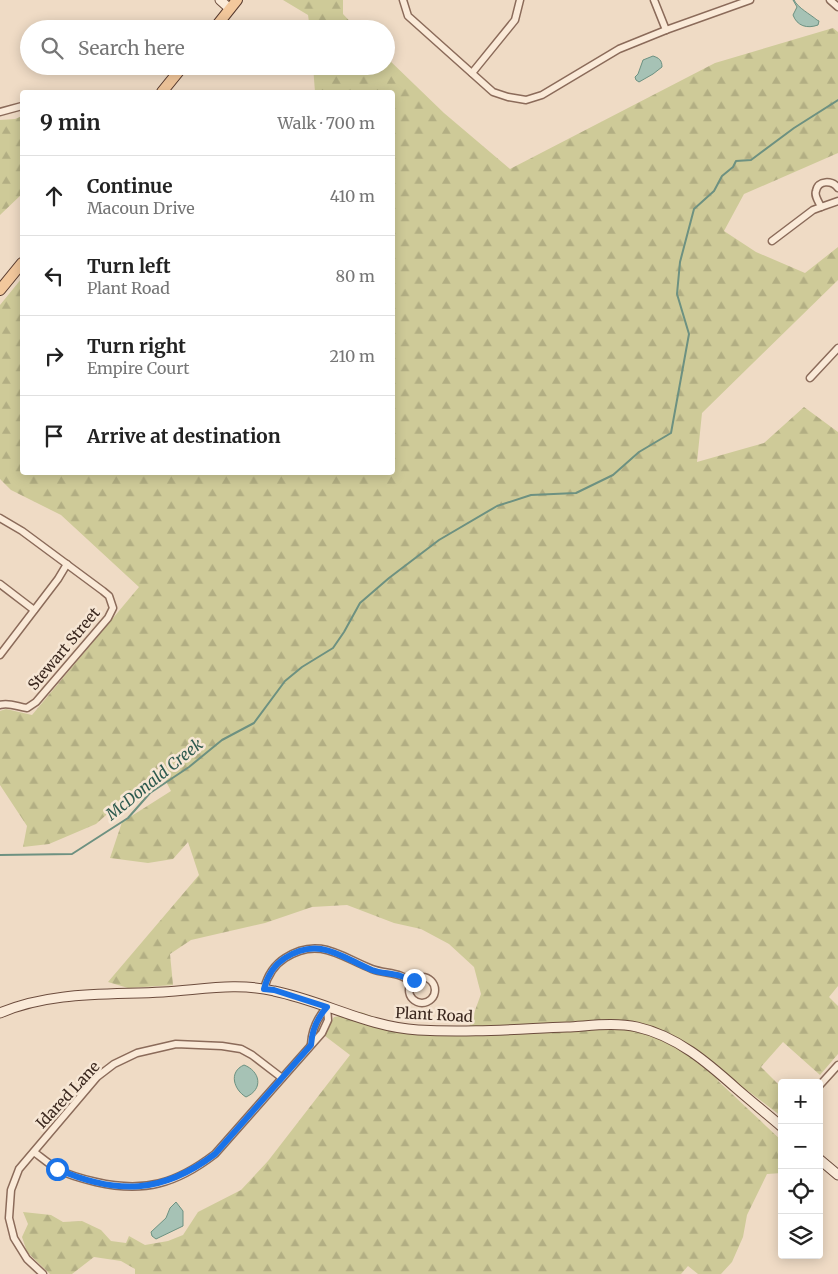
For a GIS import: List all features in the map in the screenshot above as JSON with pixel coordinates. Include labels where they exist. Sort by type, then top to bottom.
[{"type":"main road","points":[[221,20],[237,0]]},
{"type":"main road","points":[[164,90],[176,75]]},
{"type":"main road","points":[[0,290],[20,265]]},
{"type":"street","points":[[220,0],[230,9]]},
{"type":"street","points":[[404,0],[408,16],[493,92],[526,100],[542,95],[619,49],[750,0]]},
{"type":"street","points":[[472,73],[514,20],[520,0]]},
{"type":"street","points":[[654,0],[666,30]]},
{"type":"street","points":[[830,0],[838,7]]},
{"type":"street","points":[[0,112],[20,107]]},
{"type":"street","points":[[821,207],[815,193],[816,189],[825,182],[830,181],[838,188]]},
{"type":"street","points":[[772,241],[813,210],[838,201]]},
{"type":"street","points":[[810,378],[838,348]]},
{"type":"street","points":[[0,518],[22,531],[67,564],[58,579],[0,655]]},
{"type":"street","name":"Stewart Street","points":[[0,705],[6,703],[19,708],[27,708],[36,702],[108,618],[113,608],[109,596],[67,564]]},
{"type":"street","points":[[0,584],[34,610]]},
{"type":"street","points":[[264,989],[268,976],[282,960],[292,953],[310,948],[327,949],[372,970],[408,978],[411,983],[409,991],[412,998],[418,1003],[427,1002],[433,997],[434,988],[426,978],[418,978],[411,983]]},
{"type":"street","name":"Plant Road","points":[[0,1013],[15,1007],[57,998],[163,992],[212,987],[244,987],[274,990],[380,1024],[406,1029],[458,1032],[607,1025],[636,1026],[666,1036],[695,1054],[720,1072],[778,1124]]},
{"type":"street","points":[[34,1152],[57,1169],[77,1177],[114,1186],[142,1187],[171,1180],[196,1168],[215,1154],[311,1045],[312,1032],[320,1015],[327,1007]]},
{"type":"street","name":"Idared Lane","points":[[43,1274],[27,1259],[14,1238],[9,1218],[11,1190],[19,1169],[97,1077],[114,1064],[137,1053],[176,1044],[222,1046],[241,1049],[282,1078]]},
{"type":"street","points":[[823,1082],[838,1065]]},
{"type":"street","points":[[823,1162],[838,1175]]},
{"type":"green space","points":[[283,0],[343,0],[343,14],[349,20],[309,20],[308,15]]},
{"type":"green space","points":[[833,28],[838,32],[838,153],[744,194],[724,231],[756,252],[805,273],[838,247],[838,280],[702,413],[697,462],[764,443],[804,407],[838,432],[838,986],[829,997],[838,1006],[838,1054],[820,1075],[783,1042],[761,1067],[778,1084],[778,1114],[748,1091],[717,1080],[778,1137],[778,1173],[767,1174],[747,1215],[743,1237],[732,1262],[721,1274],[698,1274],[688,1266],[681,1274],[135,1274],[135,1269],[121,1261],[94,1257],[72,1274],[50,1274],[27,1252],[22,1237],[28,1224],[23,1212],[51,1215],[63,1222],[82,1221],[101,1230],[111,1241],[126,1243],[129,1236],[145,1245],[168,1241],[183,1235],[198,1212],[241,1190],[268,1161],[350,1055],[325,1036],[334,1017],[361,1012],[388,1022],[422,1026],[469,1027],[481,994],[474,967],[449,944],[421,929],[394,923],[347,905],[312,907],[265,923],[191,940],[170,954],[173,985],[128,988],[108,982],[199,875],[188,842],[173,859],[148,863],[110,858],[122,822],[171,791],[159,768],[96,824],[49,844],[23,847],[27,826],[0,785],[0,711],[6,709],[32,715],[139,587],[61,515],[11,490],[0,479],[0,305],[20,280],[20,475],[395,475],[395,90],[315,90],[314,75],[395,75],[395,66],[444,113],[510,169],[715,63]]},
{"type":"green space","points":[[20,117],[20,196],[0,215],[0,120]]},
{"type":"shaded area","points":[[793,0],[819,21],[818,25],[803,26],[797,22],[793,15],[797,7]]},
{"type":"shaded area","points":[[653,56],[660,60],[662,67],[639,82],[635,77],[643,60]]},
{"type":"shaded area","points":[[244,1065],[254,1071],[258,1080],[256,1089],[246,1097],[238,1090],[234,1081],[236,1072]]},
{"type":"shaded area","points":[[176,1202],[183,1211],[183,1226],[156,1239],[152,1236],[151,1232],[166,1218],[170,1208]]},
{"type":"waterway","name":"McDonald Creek","points":[[0,855],[72,854],[128,818],[150,793],[189,767],[222,740],[254,723],[285,681],[302,667],[333,648],[360,603],[439,540],[497,506],[531,495],[576,493],[613,475],[639,452],[671,433],[689,334],[677,294],[680,262],[694,209],[714,191],[722,176],[733,167],[736,161],[751,160],[794,128],[838,100]]},
{"type":"route","points":[[57,1169],[77,1177],[114,1186],[142,1187],[171,1180],[196,1168],[215,1154],[311,1045],[312,1032],[320,1015],[327,1007],[274,990],[264,989],[268,976],[282,960],[292,953],[310,948],[327,949],[372,970],[403,976],[408,978],[411,983],[414,980]]}]
